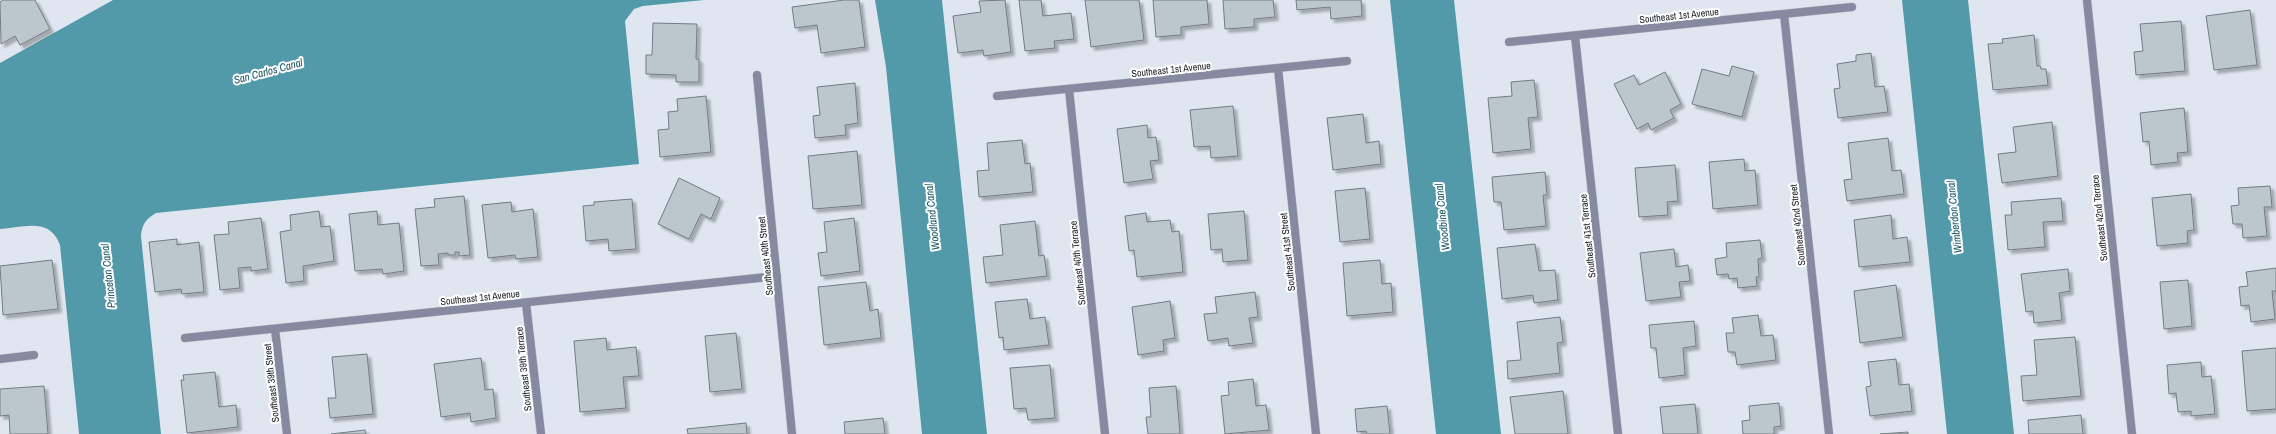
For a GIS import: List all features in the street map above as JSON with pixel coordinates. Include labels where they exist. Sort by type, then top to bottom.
[{"type":"street","name":"Southeast 42nd Terrace","points":[[2087,0],[2132,434]]},
{"type":"street","name":"Southeast 1st Avenue","points":[[1508,42],[1852,7]]},
{"type":"street","name":"Southeast 42nd Street","points":[[1784,14],[1829,434]]},
{"type":"street","name":"Southeast 41st Terrace","points":[[1575,36],[1618,434]]},
{"type":"street","name":"Southeast 1st Avenue","points":[[997,96],[1347,61]]},
{"type":"street","name":"Southeast 41st Street","points":[[1278,68],[1316,434]]},
{"type":"street","name":"Southeast 40th Street","points":[[757,75],[792,434]]},
{"type":"street","name":"Southeast 40th Terrace","points":[[1069,89],[1105,434]]},
{"type":"street","name":"Southeast 1st Avenue","points":[[185,338],[777,276]]},
{"type":"street","name":"Southeast 39th Terrace","points":[[526,302],[541,434]]},
{"type":"street","name":"Southeast 39th Street","points":[[275,329],[287,434]]},
{"type":"street","points":[[0,358],[34,355]]},
{"type":"water","points":[[113,0],[704,0],[643,6],[634,9],[625,21],[639,164],[156,213],[153,215],[147,220],[142,228],[141,236],[161,434],[79,434],[60,245],[56,236],[50,230],[43,227],[27,226],[0,229],[0,63]]},
{"type":"water","name":"Woodland Canal","points":[[875,0],[942,0],[987,434],[922,434],[886,67]]},
{"type":"water","name":"Woodbine Canal","points":[[1390,0],[1454,0],[1501,434],[1436,434]]},
{"type":"water","name":"Wimberdon Canal","points":[[1902,0],[1968,0],[2014,434],[1947,434]]},
{"type":"building","points":[[3,0],[35,0],[50,29],[20,45],[15,36],[1,44],[0,2]]},
{"type":"building","points":[[844,0],[859,0],[865,47],[821,53],[817,25],[795,28],[792,7]]},
{"type":"building","points":[[1005,0],[1011,52],[984,56],[983,50],[958,53],[953,16],[981,12],[979,1]]},
{"type":"building","points":[[1019,0],[1041,0],[1043,16],[1071,13],[1074,39],[1054,41],[1055,48],[1025,51]]},
{"type":"building","points":[[1085,0],[1139,0],[1144,40],[1091,47]]},
{"type":"building","points":[[1153,0],[1207,0],[1209,24],[1181,27],[1181,35],[1156,37]]},
{"type":"building","points":[[1223,0],[1273,0],[1275,17],[1254,19],[1254,27],[1225,29]]},
{"type":"building","points":[[1296,0],[1361,0],[1362,16],[1331,19],[1330,7],[1297,10]]},
{"type":"building","points":[[2250,10],[2257,65],[2214,70],[2206,16]]},
{"type":"building","points":[[2181,21],[2185,71],[2136,75],[2134,52],[2143,51],[2140,24]]},
{"type":"building","points":[[653,23],[697,24],[696,59],[699,59],[699,82],[676,82],[676,75],[646,74],[646,55],[652,55]]},
{"type":"building","points":[[2034,35],[2037,66],[2040,66],[2041,69],[2046,69],[2048,85],[1993,90],[1988,44],[2003,43],[2002,39]]},
{"type":"building","points":[[1871,53],[1875,87],[1884,86],[1888,112],[1838,118],[1834,89],[1840,88],[1837,64],[1856,61],[1856,55]]},
{"type":"building","points":[[1732,66],[1754,72],[1742,117],[1692,104],[1702,69],[1729,76]]},
{"type":"building","points":[[1665,72],[1681,104],[1670,110],[1674,118],[1651,130],[1648,123],[1637,129],[1614,84],[1634,75],[1639,85]]},
{"type":"building","points":[[1534,80],[1538,117],[1528,118],[1531,149],[1493,153],[1488,98],[1512,96],[1511,82]]},
{"type":"building","points":[[855,83],[858,123],[845,125],[846,135],[815,138],[813,116],[820,115],[817,87]]},
{"type":"building","points":[[706,96],[711,152],[660,157],[658,130],[669,129],[668,112],[678,111],[677,99]]},
{"type":"building","points":[[1233,106],[1238,156],[1211,158],[1210,146],[1194,147],[1190,110]]},
{"type":"building","points":[[2184,108],[2188,152],[2177,153],[2178,162],[2151,165],[2149,141],[2143,142],[2140,113]]},
{"type":"building","points":[[1363,114],[1366,143],[1379,141],[1381,164],[1333,170],[1327,118]]},
{"type":"building","points":[[2052,122],[2058,176],[2002,183],[1998,154],[2016,152],[2013,127]]},
{"type":"building","points":[[1147,125],[1148,138],[1156,137],[1159,160],[1150,161],[1153,179],[1124,183],[1117,129]]},
{"type":"building","points":[[1888,138],[1892,171],[1901,170],[1904,194],[1847,201],[1844,180],[1852,179],[1848,143]]},
{"type":"building","points":[[1022,140],[1025,164],[1030,163],[1033,192],[979,197],[977,171],[989,170],[987,143]]},
{"type":"building","points":[[857,151],[862,205],[813,209],[808,156]]},
{"type":"building","points":[[1744,159],[1745,171],[1755,170],[1758,205],[1713,209],[1709,162]]},
{"type":"building","points":[[1675,165],[1678,201],[1667,202],[1668,215],[1639,217],[1635,168]]},
{"type":"building","points":[[1545,172],[1547,195],[1543,195],[1546,226],[1504,230],[1501,202],[1494,202],[1492,177]]},
{"type":"building","points":[[679,178],[720,198],[711,219],[701,214],[689,239],[658,224]]},
{"type":"building","points":[[2270,186],[2272,207],[2264,207],[2267,236],[2243,238],[2242,224],[2233,224],[2231,206],[2239,205],[2238,188]]},
{"type":"building","points":[[1365,188],[1370,239],[1340,242],[1335,191]]},
{"type":"building","points":[[2191,194],[2194,230],[2187,231],[2188,243],[2157,246],[2152,198]]},
{"type":"building","points":[[464,196],[470,255],[459,256],[459,252],[455,252],[455,255],[448,255],[448,253],[438,254],[439,265],[421,266],[415,209],[435,207],[434,199]]},
{"type":"building","points":[[2061,198],[2063,221],[2043,222],[2045,247],[2008,250],[2005,215],[2012,215],[2011,202]]},
{"type":"building","points":[[632,199],[636,249],[609,251],[608,239],[586,241],[583,206],[594,205],[594,202]]},
{"type":"building","points":[[511,202],[512,212],[533,209],[538,257],[516,259],[515,255],[488,258],[482,205]]},
{"type":"building","points":[[319,211],[321,227],[330,226],[334,261],[303,266],[304,281],[286,283],[280,232],[291,230],[290,215]]},
{"type":"building","points":[[377,211],[378,225],[399,223],[404,271],[383,274],[382,269],[355,271],[349,214]]},
{"type":"building","points":[[1244,211],[1248,260],[1223,262],[1222,249],[1211,250],[1208,214]]},
{"type":"building","points":[[1146,213],[1147,222],[1170,220],[1172,232],[1179,231],[1183,272],[1137,277],[1134,250],[1129,251],[1125,216]]},
{"type":"building","points":[[1891,215],[1893,239],[1907,237],[1910,262],[1859,267],[1854,220]]},
{"type":"building","points":[[261,218],[268,269],[251,271],[251,267],[238,268],[240,288],[220,290],[214,235],[229,234],[228,222]]},
{"type":"building","points":[[854,218],[860,271],[821,276],[818,253],[827,252],[824,222]]},
{"type":"building","points":[[1035,221],[1039,256],[1044,255],[1047,276],[986,283],[983,257],[1003,255],[1000,225]]},
{"type":"building","points":[[177,239],[177,245],[199,242],[204,292],[182,294],[181,289],[155,292],[149,242]]},
{"type":"building","points":[[1760,240],[1762,258],[1758,259],[1759,277],[1756,277],[1757,286],[1738,288],[1737,278],[1729,279],[1728,274],[1717,275],[1715,259],[1727,257],[1726,243]]},
{"type":"building","points":[[1535,244],[1539,271],[1555,270],[1558,300],[1534,303],[1533,295],[1502,299],[1497,248]]},
{"type":"building","points":[[1674,249],[1676,267],[1688,265],[1690,281],[1679,282],[1681,297],[1646,301],[1640,253]]},
{"type":"building","points":[[52,260],[58,309],[3,315],[0,266]]},
{"type":"building","points":[[1380,260],[1382,284],[1391,283],[1393,312],[1347,316],[1343,263]]},
{"type":"building","points":[[2276,268],[2276,291],[2272,291],[2275,319],[2251,322],[2249,305],[2241,306],[2239,287],[2248,286],[2246,272]]},
{"type":"building","points":[[2068,269],[2070,291],[2059,293],[2062,320],[2034,323],[2033,311],[2026,312],[2021,274]]},
{"type":"building","points":[[2188,280],[2192,326],[2164,329],[2160,282]]},
{"type":"building","points":[[866,282],[870,311],[878,309],[881,338],[824,345],[818,287]]},
{"type":"building","points":[[1896,285],[1903,337],[1860,343],[1854,291]]},
{"type":"building","points":[[1255,292],[1258,317],[1249,318],[1253,343],[1229,346],[1228,338],[1208,341],[1204,314],[1217,313],[1215,297]]},
{"type":"building","points":[[1027,299],[1030,319],[1045,317],[1049,345],[1004,350],[1003,337],[999,338],[995,302]]},
{"type":"building","points":[[1170,301],[1175,338],[1163,340],[1164,351],[1138,355],[1132,307]]},
{"type":"building","points":[[1758,315],[1761,336],[1773,335],[1776,360],[1737,365],[1735,352],[1728,352],[1726,333],[1734,333],[1732,318]]},
{"type":"building","points":[[1560,317],[1563,342],[1557,343],[1560,373],[1508,379],[1507,361],[1521,360],[1517,322]]},
{"type":"building","points":[[1694,321],[1696,346],[1683,348],[1685,375],[1659,378],[1656,348],[1651,348],[1649,325]]},
{"type":"building","points":[[736,333],[742,389],[710,392],[705,336]]},
{"type":"building","points":[[2075,337],[2081,396],[2023,401],[2021,376],[2037,375],[2034,340]]},
{"type":"building","points":[[606,338],[607,350],[636,347],[639,376],[623,377],[626,408],[580,412],[574,341]]},
{"type":"building","points":[[2276,348],[2276,409],[2247,411],[2242,351]]},
{"type":"building","points":[[367,354],[373,414],[330,418],[328,398],[336,398],[332,357]]},
{"type":"building","points":[[481,358],[485,390],[493,389],[496,418],[471,422],[470,413],[441,417],[434,364]]},
{"type":"building","points":[[1896,359],[1899,385],[1909,384],[1912,411],[1870,416],[1866,387],[1871,386],[1868,362]]},
{"type":"building","points":[[2201,362],[2202,377],[2211,376],[2215,414],[2191,416],[2191,411],[2178,412],[2176,393],[2169,394],[2167,365]]},
{"type":"building","points":[[1050,365],[1055,418],[1028,420],[1026,408],[1014,409],[1010,368]]},
{"type":"building","points":[[215,372],[219,407],[236,405],[238,427],[187,433],[181,380],[184,380],[183,375]]},
{"type":"building","points":[[1253,379],[1256,406],[1266,405],[1269,430],[1225,434],[1221,396],[1229,395],[1228,382]]},
{"type":"building","points":[[44,386],[48,434],[10,434],[9,415],[0,416],[0,389]]},
{"type":"building","points":[[1176,386],[1180,434],[1148,434],[1146,417],[1151,417],[1149,388]]},
{"type":"building","points":[[1563,391],[1568,434],[1515,434],[1510,397]]},
{"type":"building","points":[[1779,403],[1781,426],[1774,427],[1774,434],[1743,434],[1742,421],[1750,420],[1749,406]]},
{"type":"building","points":[[1695,404],[1698,434],[1663,434],[1660,407]]},
{"type":"building","points":[[1387,406],[1390,434],[1367,434],[1366,431],[1357,432],[1355,409]]},
{"type":"building","points":[[2081,415],[2083,434],[2029,434],[2028,420]]},
{"type":"building","points":[[883,418],[885,434],[845,434],[844,422]]},
{"type":"building","points":[[746,423],[747,434],[688,434],[687,429]]},
{"type":"building","points":[[365,430],[366,434],[331,434]]},
{"type":"building","points":[[1908,432],[1908,434],[1880,434]]},
{"type":"water label","name":"San Carlos Canal","points":[[268,71]]},
{"type":"water label","name":"Princeton Canal","points":[[108,276]]}]
